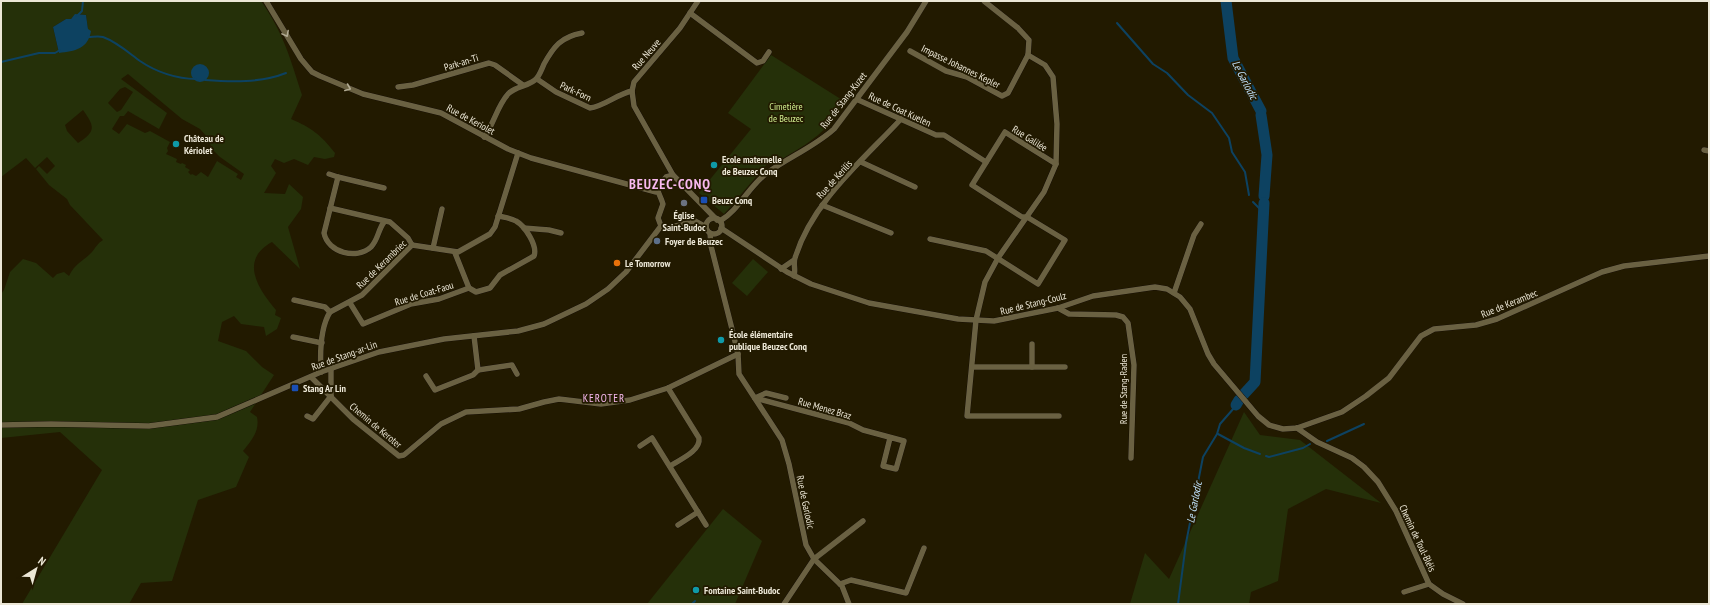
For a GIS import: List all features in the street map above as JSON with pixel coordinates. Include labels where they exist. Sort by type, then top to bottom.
[{"type":"street","name":"Rue de Keriolet","points":[[266,1],[295,50],[312,72],[363,94],[441,113],[484,137],[518,153],[656,192]]},
{"type":"street","name":"Rue Neuve","points":[[632,90],[640,74],[672,39],[698,1]]},
{"type":"street","name":"Rue de Stang-Kuzet","points":[[719,223],[728,216],[766,173],[821,140],[834,129],[907,32],[926,1]]},
{"type":"street","points":[[984,1],[1018,28],[1029,40],[1028,55],[1045,65],[1053,77],[1057,124],[1056,164],[1044,192],[998,258],[985,282],[976,320],[967,416],[1059,416]]},
{"type":"street","points":[[690,13],[757,63],[763,61],[769,52]]},
{"type":"street","points":[[484,137],[491,128],[505,98],[509,93],[537,79],[560,41],[569,36],[582,33]]},
{"type":"street","name":"Impasse Johannes Kepler","points":[[910,51],[946,71],[967,77],[1002,96],[1008,94],[1028,55]]},
{"type":"street","name":"Park-an-Ti","points":[[398,87],[413,86],[489,63],[495,65],[523,85]]},
{"type":"street","name":"Park-Forn","points":[[537,79],[556,92],[590,108],[596,107],[621,93],[632,90]]},
{"type":"street","points":[[632,90],[634,106],[672,175],[666,177],[658,185],[656,192],[663,204],[658,218],[661,226],[668,228],[695,221],[706,227],[710,233],[717,233],[719,223],[711,219],[706,227]]},
{"type":"street","name":"Rue de Coat Kuelen","points":[[856,99],[936,135],[944,135],[986,162]]},
{"type":"street","name":"Rue de Kerilis","points":[[794,276],[794,260],[808,228],[822,205],[900,119]]},
{"type":"street","name":"Rue Galilée","points":[[1027,216],[1022,217],[972,184],[1005,132],[1056,164]]},
{"type":"street","points":[[498,216],[515,220],[524,228],[534,248],[534,256],[500,275],[490,288],[476,292],[469,288],[454,253],[490,234],[494,230],[498,216],[518,153]]},
{"type":"street","points":[[861,162],[915,187]]},
{"type":"street","points":[[329,174],[384,188]]},
{"type":"street","name":"Rue de Stang-Coulz","points":[[672,175],[719,223],[781,268],[794,276],[869,303],[951,318],[994,321],[1058,308],[1093,296],[1155,287],[1167,289],[1180,298],[1190,309],[1206,349],[1214,364],[1258,416],[1269,425],[1283,429],[1297,428]]},
{"type":"street","points":[[338,177],[324,233],[325,240],[334,249],[349,254],[363,253],[372,246],[378,238],[384,222]]},
{"type":"street","points":[[822,205],[891,233]]},
{"type":"street","points":[[330,208],[384,222],[390,222],[408,238],[412,245]]},
{"type":"street","points":[[433,248],[442,209]]},
{"type":"street","points":[[930,239],[986,251],[1038,284],[1065,240],[1027,216]]},
{"type":"street","points":[[1174,293],[1194,235],[1201,224]]},
{"type":"street","name":"Rue de Stang-ar-Lin","points":[[1,425],[51,424],[131,426],[217,417],[321,372],[380,352],[407,345],[533,328],[557,319],[586,304],[619,279],[661,226]]},
{"type":"street","points":[[524,228],[549,230],[561,233]]},
{"type":"street","name":"Rue de Garlodic","points":[[710,233],[710,246],[738,354],[739,374],[782,440],[795,490],[801,527],[806,545],[814,559],[840,584],[848,604]]},
{"type":"street","name":"Rue de Kerambriec","points":[[330,312],[350,303],[362,295],[412,245],[454,253]]},
{"type":"street","name":"Rue de Kerambec","points":[[1297,428],[1342,412],[1366,396],[1389,378],[1421,336],[1434,329],[1476,325],[1497,320],[1602,272],[1624,266],[1709,256]]},
{"type":"street","points":[[781,268],[794,260]]},
{"type":"street","name":"Rue de Coat-Faou","points":[[350,303],[363,324],[411,304],[439,299],[469,288]]},
{"type":"street","points":[[294,300],[325,307],[330,312],[327,316],[322,343],[321,372]]},
{"type":"street","name":"Rue de Stang-Raden","points":[[1058,308],[1070,314],[1116,315],[1123,317],[1128,323],[1134,365],[1130,458]]},
{"type":"street","points":[[474,336],[478,370]]},
{"type":"street","points":[[293,337],[322,343]]},
{"type":"street","points":[[1032,344],[1032,367]]},
{"type":"street","points":[[670,466],[696,449],[700,442],[668,388],[738,354]]},
{"type":"street","points":[[426,376],[435,390],[474,375],[478,370],[512,365],[517,374]]},
{"type":"street","points":[[972,367],[1065,367]]},
{"type":"street","points":[[307,416],[313,419],[331,396],[331,369]]},
{"type":"street","name":"Chemin de Keroter","points":[[311,377],[353,419],[399,456],[404,455],[441,424],[457,415],[477,410],[519,409],[559,399],[588,404],[614,404],[668,388]]},
{"type":"street","points":[[755,398],[766,392],[786,398]]},
{"type":"street","name":"Rue Menez Braz","points":[[755,398],[849,423],[863,430],[904,441],[896,469],[883,466],[890,438]]},
{"type":"street","name":"Chemin de Toul-Bléis","points":[[1297,428],[1317,442],[1352,458],[1364,467],[1378,482],[1396,511],[1429,584],[1443,594],[1463,604]]},
{"type":"street","points":[[640,446],[652,438],[706,525]]},
{"type":"street","points":[[678,525],[698,512]]},
{"type":"street","points":[[784,604],[814,559],[863,521]]},
{"type":"street","points":[[840,584],[851,580],[906,593],[924,548]]},
{"type":"street","name":"Chemin de Toul-Bléis","points":[[1404,592],[1429,584]]},
{"type":"green space","points":[[1,1],[261,1],[281,35],[302,95],[291,119],[316,133],[335,153],[334,157],[325,159],[314,157],[308,165],[294,159],[284,163],[275,159],[271,166],[276,173],[264,193],[285,194],[289,184],[303,197],[301,209],[288,227],[300,269],[272,242],[262,249],[256,257],[254,266],[255,275],[263,293],[276,310],[275,315],[281,318],[277,329],[266,336],[264,327],[241,324],[234,316],[222,322],[218,341],[246,351],[262,367],[274,375],[250,412],[257,417],[258,422],[254,436],[243,451],[249,457],[236,487],[198,500],[172,581],[141,583],[129,604],[22,604],[102,470],[60,432],[1,438],[1,294],[4,290],[10,272],[23,259],[36,263],[53,278],[57,274],[64,272],[69,276],[74,268],[103,240],[70,205],[67,199],[49,185],[36,169],[39,166],[47,174],[55,166],[47,157],[35,168],[26,158],[1,177]],"holes":[[[76,14],[86,15],[88,29],[59,53],[53,27],[66,19],[71,19]],[[128,74],[182,119],[200,129],[208,138],[212,149],[220,157],[244,174],[241,180],[236,177],[238,174],[217,161],[208,177],[201,172],[196,176],[191,175],[188,172],[190,170],[185,167],[186,165],[176,162],[177,159],[166,154],[170,142],[150,131],[145,133],[127,124],[119,134],[112,129],[120,116],[124,116],[128,111],[159,129],[167,113],[121,79]],[[125,87],[133,92],[121,110],[117,112],[108,103],[120,89]],[[83,110],[90,121],[92,128],[91,132],[78,143],[67,131],[65,125]]]},
{"type":"green space","name":"Cimetière de Beuzec","points":[[771,55],[847,103],[831,122],[810,142],[780,160],[774,156],[724,214],[699,193],[751,129],[728,113]]},
{"type":"green space","points":[[753,259],[768,272],[747,296],[732,283]]},
{"type":"green space","points":[[1244,412],[1260,435],[1300,440],[1381,503],[1326,489],[1288,509],[1278,581],[1251,592],[1249,604],[1130,604],[1145,553],[1169,579]]},
{"type":"green space","points":[[723,509],[762,541],[735,604],[647,604]]},
{"type":"water","points":[[75,14],[86,15],[88,29],[91,31],[87,42],[75,50],[59,53],[53,27],[66,19],[71,19]]},
{"type":"water","points":[[200,64],[206,67],[209,73],[206,79],[200,82],[194,79],[191,73],[194,67]]},
{"type":"waterway","points":[[77,16],[82,11],[83,1]]},
{"type":"waterway","name":"Le Garlodic","points":[[1226,1],[1233,58],[1261,111]]},
{"type":"waterway","points":[[1117,23],[1153,64],[1167,73],[1188,95],[1212,113],[1229,138],[1232,152],[1245,172],[1249,195]]},
{"type":"waterway","points":[[88,37],[103,37],[108,39],[146,65],[160,72],[181,78],[196,79]]},
{"type":"waterway","points":[[1,62],[39,53],[55,53],[60,50]]},
{"type":"waterway","points":[[205,80],[256,80],[266,79],[286,73]]},
{"type":"waterway","name":"Le Garlodic","points":[[1261,115],[1267,155],[1264,196]]},
{"type":"waterway","points":[[1253,202],[1264,213]]},
{"type":"waterway","name":"Le Garlodic","points":[[1244,394],[1255,382],[1264,203]]},
{"type":"waterway","name":"Le Garlodic","points":[[1236,405],[1239,400]]},
{"type":"waterway","name":"Le Garlodic","points":[[1178,604],[1186,543],[1203,457],[1217,434],[1220,424],[1234,408]]},
{"type":"waterway","points":[[1327,441],[1364,424]]},
{"type":"waterway","points":[[1218,434],[1244,448],[1260,454]]},
{"type":"waterway","points":[[1266,456],[1269,457],[1303,448],[1310,444]]},
{"type":"waterway","points":[[692,604],[695,601]]},
{"type":"place","name":"Château de Kériolet","points":[[176,144]]},
{"type":"place","name":"Ecole maternelle de Beuzec Conq","points":[[714,165]]},
{"type":"place","name":"Beuzc Conq","points":[[704,200]]},
{"type":"place","name":"Église Saint-Budoc","points":[[684,203]]},
{"type":"place","name":"Foyer de Beuzec","points":[[657,241]]},
{"type":"place","name":"Le Tomorrow","points":[[617,263]]},
{"type":"place","name":"École élémentaire publique Beuzec Conq","points":[[721,340]]},
{"type":"place","name":"Stang Ar Lin","points":[[295,388]]},
{"type":"place","name":"Fontaine Saint-Budoc","points":[[696,590]]},
{"type":"district","name":"BEUZEC-CONQ","points":[[670,184]]},
{"type":"district","name":"KEROTER","points":[[604,398]]}]
